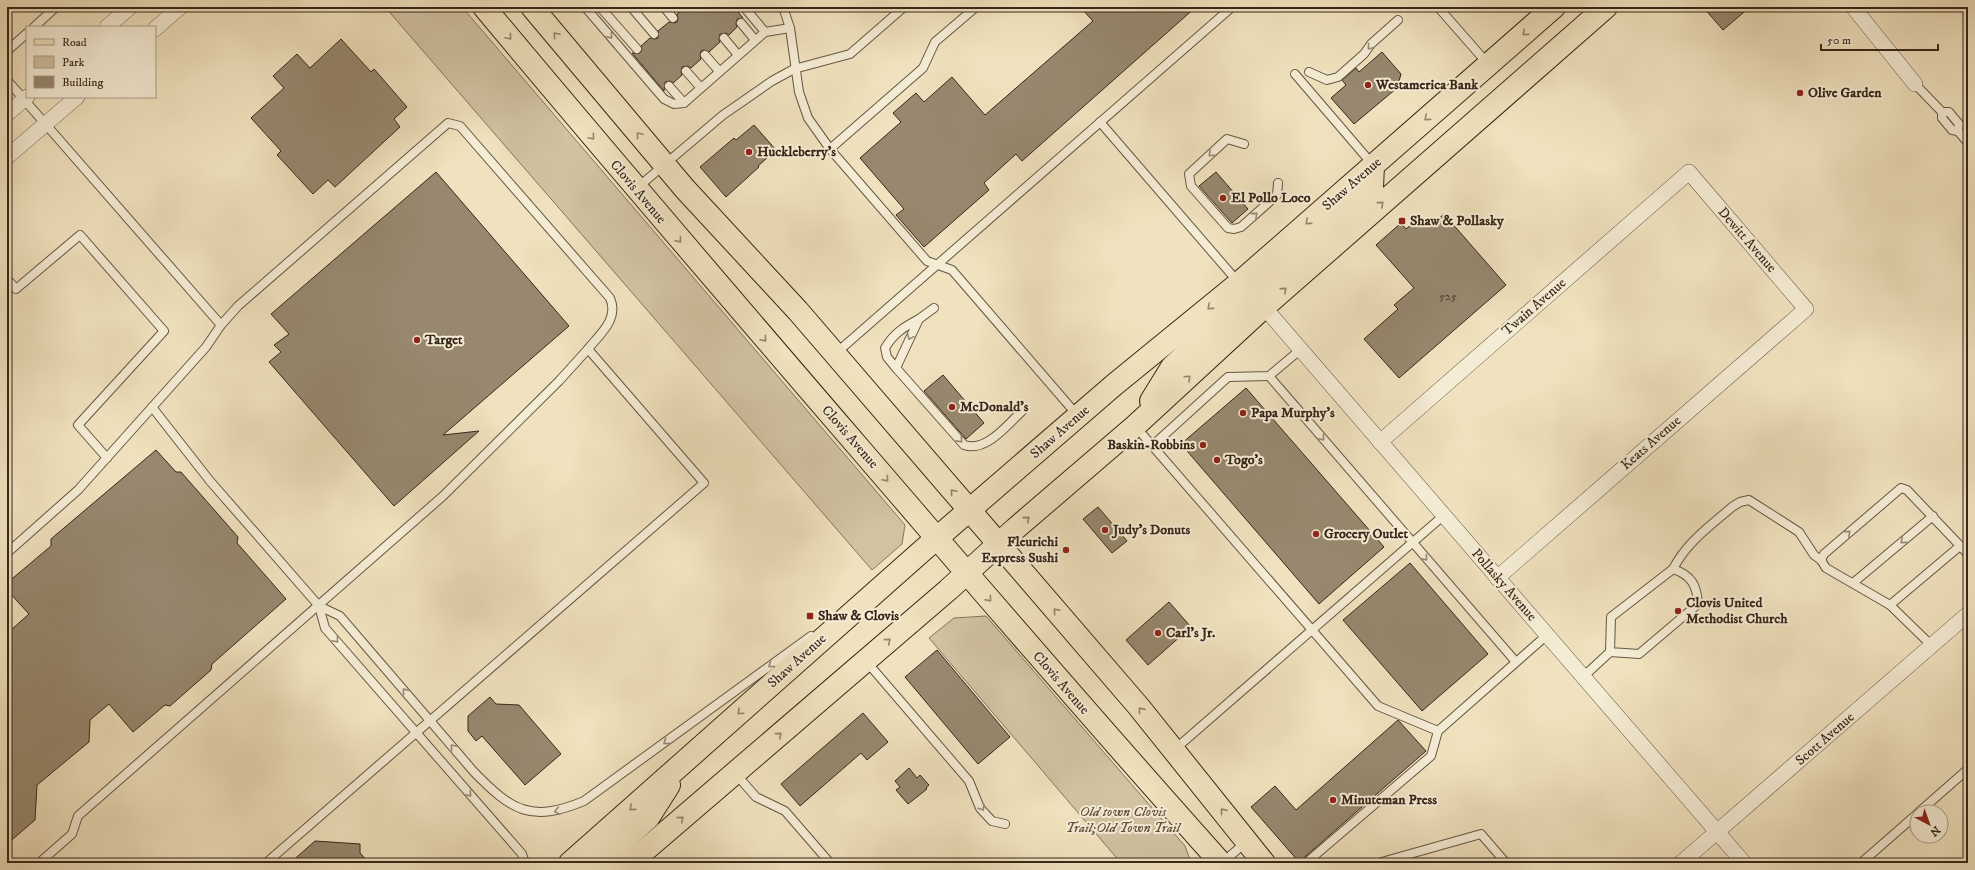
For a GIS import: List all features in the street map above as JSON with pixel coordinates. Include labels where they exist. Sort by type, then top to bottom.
[{"type":"main road","name":"Clovis Avenue","points":[[484,7],[636,189],[966,573],[1222,863]]},
{"type":"main road","points":[[532,7],[664,165],[706,213],[798,311],[1139,707],[1264,863]]},
{"type":"main road","name":"Shaw Avenue","points":[[570,863],[936,538],[1239,282],[1554,7]]},
{"type":"main road","points":[[630,863],[1135,426],[1264,307],[1606,7]]},
{"type":"main road","points":[[1264,307],[1257,296],[1258,286],[1372,188],[1373,165]]},
{"type":"main road","points":[[1135,426],[1172,367],[1240,304],[1243,296],[1242,288],[1239,282]]},
{"type":"main road","points":[[599,863],[648,818],[683,764]]},
{"type":"street","points":[[108,26],[130,7]]},
{"type":"street","points":[[156,28],[180,7]]},
{"type":"street","points":[[1853,7],[1915,84]]},
{"type":"street","points":[[7,114],[26,98]]},
{"type":"street","points":[[7,157],[76,98]]},
{"type":"street","name":"Dewitt Avenue","points":[[1689,172],[1806,309]]},
{"type":"street","name":"Twain Avenue","points":[[1380,442],[1689,172]]},
{"type":"street","name":"Pollasky Avenue","points":[[1264,307],[1744,863]]},
{"type":"street","name":"Keats Avenue","points":[[1497,578],[1806,309]]},
{"type":"street","name":"Scott Avenue","points":[[1681,863],[1968,614]]},
{"type":"lane","points":[[35,26],[56,7]]},
{"type":"lane","points":[[585,7],[664,99],[674,104],[684,102],[765,32],[790,28]]},
{"type":"lane","points":[[600,7],[637,49]]},
{"type":"lane","points":[[631,7],[654,34]]},
{"type":"lane","points":[[664,7],[673,18]]},
{"type":"lane","points":[[744,7],[765,32]]},
{"type":"lane","points":[[783,7],[790,28],[794,69],[799,92],[808,118],[830,150],[928,261],[952,270],[1078,417]]},
{"type":"lane","points":[[636,189],[723,114],[772,81],[794,69],[850,54],[904,7]]},
{"type":"lane","points":[[830,150],[923,68],[935,42],[976,7]]},
{"type":"lane","points":[[835,354],[1232,7]]},
{"type":"lane","points":[[1438,7],[1488,65]]},
{"type":"lane","points":[[1309,72],[1327,80],[1338,77],[1364,54],[1371,44],[1398,20]]},
{"type":"lane","points":[[741,23],[755,40]]},
{"type":"lane","points":[[7,51],[26,34]]},
{"type":"lane","points":[[724,38],[738,55]]},
{"type":"lane","points":[[705,55],[720,71]]},
{"type":"lane","points":[[686,71],[701,88]]},
{"type":"lane","points":[[1295,74],[1373,165]]},
{"type":"lane","points":[[7,80],[26,98],[46,124],[221,325]]},
{"type":"lane","points":[[1915,84],[1942,112],[1949,112],[1959,124],[1958,131],[1968,143]]},
{"type":"lane","points":[[669,86],[684,102]]},
{"type":"lane","points":[[1100,122],[1239,282]]},
{"type":"lane","points":[[7,553],[78,490],[108,458],[206,347],[221,325],[238,306],[448,123],[460,126],[610,298],[614,312],[612,319],[588,349],[559,381],[474,468],[319,606],[78,816],[72,834],[39,863]]},
{"type":"lane","points":[[1244,144],[1227,140],[1189,174],[1191,186],[1228,228],[1234,229],[1241,227],[1277,195],[1278,183]]},
{"type":"lane","points":[[7,279],[16,289],[80,235],[164,331],[78,425],[108,458]]},
{"type":"lane","points":[[934,308],[919,319],[902,328],[891,338],[885,348],[887,357],[896,368],[964,445],[972,448],[985,444],[1023,410]]},
{"type":"lane","points":[[896,368],[919,319]]},
{"type":"lane","points":[[266,863],[704,484],[588,349]]},
{"type":"lane","points":[[1152,446],[1228,377],[1269,376],[1300,350]]},
{"type":"lane","points":[[1269,376],[1516,662]]},
{"type":"lane","points":[[152,407],[210,481],[319,606],[326,628],[522,854],[525,863]]},
{"type":"lane","points":[[1135,426],[1378,706],[1438,731]]},
{"type":"lane","points":[[1821,560],[1824,554],[1901,488],[1907,490],[1968,554]]},
{"type":"lane","points":[[1583,677],[1610,652],[1611,617],[1673,569],[1681,553],[1689,544],[1740,502],[1749,500],[1799,532],[1814,555],[1821,560],[1826,568],[1890,605],[1932,646]]},
{"type":"lane","points":[[1174,750],[1443,516]]},
{"type":"lane","points":[[1853,583],[1933,516]]},
{"type":"lane","points":[[1890,605],[1960,546]]},
{"type":"lane","points":[[1610,652],[1639,654],[1698,604],[1697,589],[1688,576],[1673,569]]},
{"type":"lane","points":[[319,606],[340,616],[496,795],[517,808],[530,811],[560,810],[584,801],[893,576]]},
{"type":"lane","points":[[1306,863],[1431,756],[1438,731],[1547,635]]},
{"type":"lane","points":[[866,660],[969,781],[980,808],[992,821],[1005,824]]},
{"type":"lane","points":[[1928,804],[1968,769]]},
{"type":"lane","points":[[734,773],[756,796],[786,811],[830,863]]},
{"type":"lane","points":[[1861,863],[1909,821]]},
{"type":"lane","points":[[1378,863],[1481,834],[1506,863]]},
{"type":"lane","points":[[1222,863],[1247,842]]},
{"type":"green space","points":[[385,7],[462,7],[905,525],[902,544],[872,570]]},
{"type":"green space","name":"Old town Clovis Trail;Old Town Trail","points":[[986,616],[1185,846],[1189,857],[1188,863],[1121,863],[929,638],[954,618]]},
{"type":"building","points":[[686,7],[734,7],[743,18],[737,19],[737,27],[729,35],[726,33],[720,34],[720,42],[709,52],[704,50],[701,51],[701,59],[691,68],[687,66],[682,67],[682,75],[673,83],[670,81],[665,82],[664,91],[632,53],[640,53],[642,50],[641,46],[650,38],[658,38],[658,31],[669,22],[677,22],[677,14]]},
{"type":"building","points":[[1080,7],[1196,7],[1022,161],[1016,154],[984,183],[989,190],[924,247],[896,215],[904,209],[860,158],[901,122],[893,113],[916,93],[924,102],[952,77],[985,115],[1093,21]]},
{"type":"building","points":[[1703,7],[1750,7],[1723,30]]},
{"type":"building","points":[[341,39],[371,72],[374,69],[407,107],[394,119],[400,127],[335,187],[328,180],[313,194],[277,155],[281,151],[251,118],[284,88],[273,76],[297,54],[310,68]]},
{"type":"building","points":[[1382,52],[1401,74],[1397,88],[1354,124],[1331,98],[1346,85],[1342,80],[1356,68],[1359,72]]},
{"type":"building","points":[[754,125],[776,150],[726,197],[700,167],[734,138],[736,140]]},
{"type":"building","name":"Target","points":[[436,172],[569,326],[443,435],[479,431],[394,506],[269,362],[281,352],[274,345],[289,334],[271,314]]},
{"type":"building","points":[[1216,172],[1248,209],[1232,223],[1199,186]]},
{"type":"building","points":[[1444,214],[1506,285],[1399,378],[1364,339],[1398,309],[1394,305],[1414,288],[1376,245],[1401,223],[1406,229],[1420,217],[1429,227]]},
{"type":"building","points":[[943,375],[984,423],[966,439],[924,391]]},
{"type":"building","points":[[1246,388],[1384,547],[1319,604],[1181,444]]},
{"type":"building","points":[[156,450],[176,472],[181,472],[238,537],[237,543],[286,599],[212,664],[211,670],[170,706],[165,705],[133,732],[109,704],[90,720],[89,742],[37,785],[35,820],[7,844],[7,628],[12,629],[29,614],[7,590],[7,583],[51,546],[51,539]]},
{"type":"building","name":"Judy's Donuts","points":[[1098,507],[1127,541],[1112,553],[1083,519]]},
{"type":"building","points":[[1410,563],[1488,654],[1422,711],[1343,620]]},
{"type":"building","name":"Carl's Jr.","points":[[1169,602],[1191,627],[1148,665],[1126,640]]},
{"type":"building","points":[[937,650],[1010,737],[978,764],[905,677]]},
{"type":"building","points":[[490,697],[496,704],[519,705],[561,754],[525,785],[482,736],[476,741],[468,731],[468,716]]},
{"type":"building","points":[[863,713],[888,742],[867,760],[861,753],[800,806],[781,784]]},
{"type":"building","points":[[1398,720],[1426,751],[1299,862],[1251,807],[1275,786],[1296,810]]},
{"type":"building","points":[[909,768],[917,778],[920,775],[929,785],[926,788],[927,789],[908,804],[896,790],[900,787],[895,781]]},
{"type":"building","points":[[315,841],[360,844],[360,853],[369,863],[290,863]]},
{"type":"place","name":"Westamerica Bank","points":[[1368,85]]},
{"type":"place","name":"Olive Garden","points":[[1800,93]]},
{"type":"place","name":"Huckleberry's","points":[[749,152]]},
{"type":"place","name":"El Pollo Loco","points":[[1223,198]]},
{"type":"place","name":"Shaw & Pollasky","points":[[1402,221]]},
{"type":"place","name":"Target","points":[[417,340]]},
{"type":"place","name":"McDonald's","points":[[952,407]]},
{"type":"place","name":"Papa Murphy's","points":[[1243,413]]},
{"type":"place","name":"Baskin-Robbins","points":[[1203,445]]},
{"type":"place","name":"Togo's","points":[[1217,460]]},
{"type":"place","name":"Judy's Donuts","points":[[1105,530]]},
{"type":"place","name":"Grocery Outlet","points":[[1316,534]]},
{"type":"place","name":"Fleurichi Express Sushi","points":[[1066,550]]},
{"type":"place","name":"Clovis United Methodist Church","points":[[1678,611]]},
{"type":"place","name":"Shaw & Clovis","points":[[810,616]]},
{"type":"place","name":"Carl's Jr.","points":[[1158,633]]},
{"type":"place","name":"Minuteman Press","points":[[1333,800]]}]
